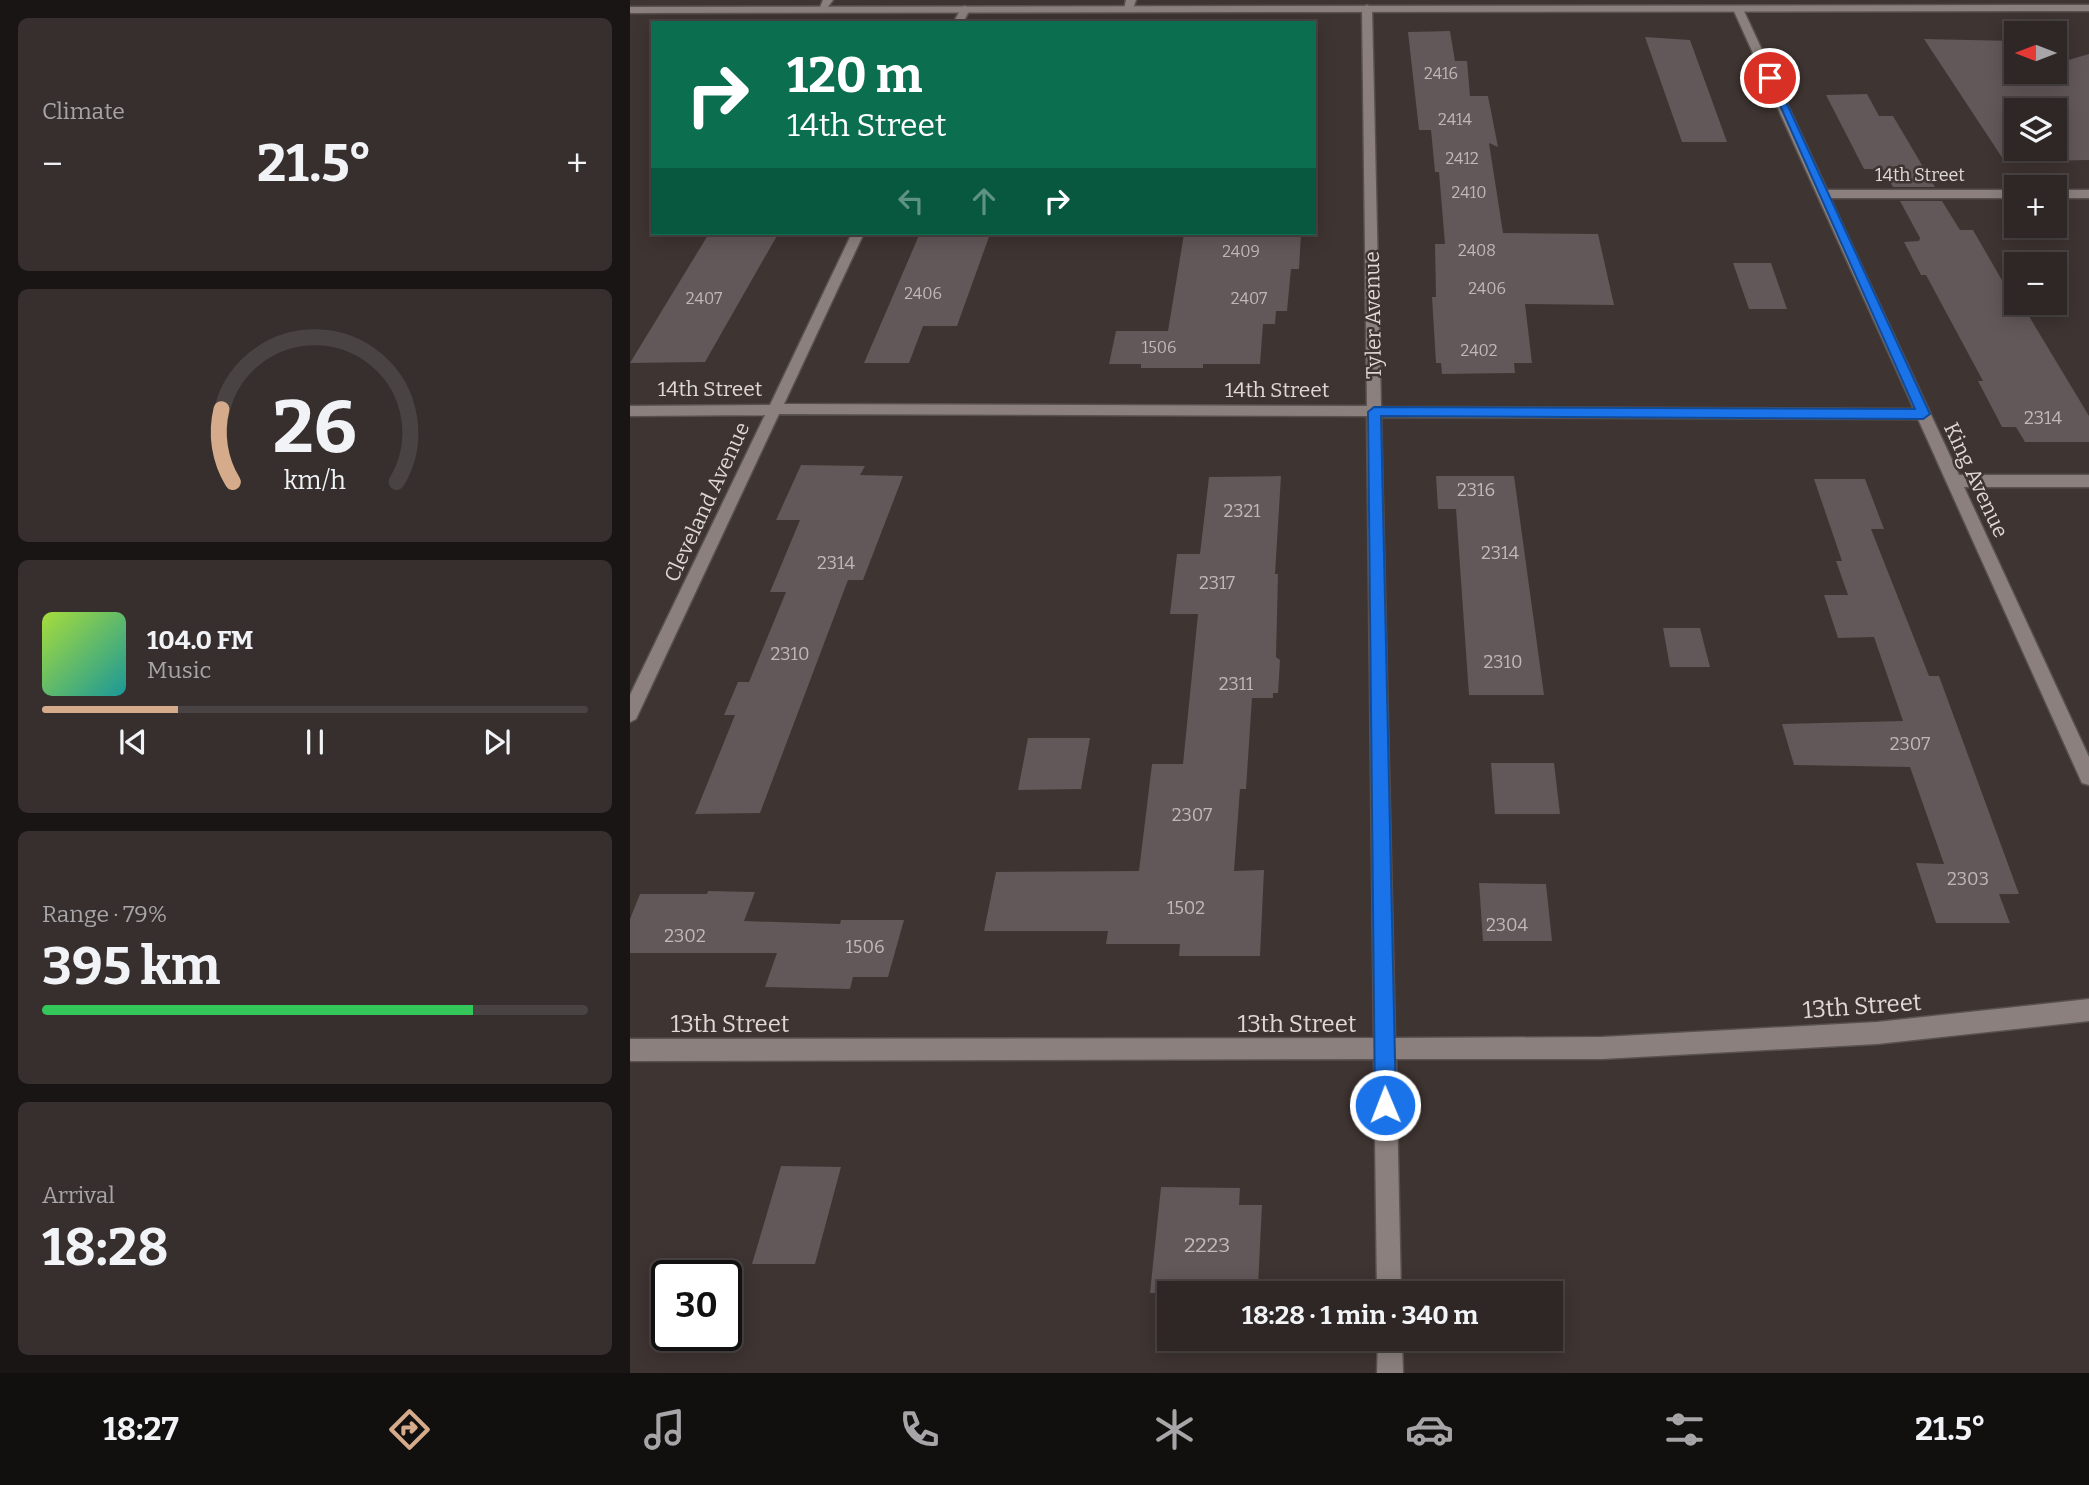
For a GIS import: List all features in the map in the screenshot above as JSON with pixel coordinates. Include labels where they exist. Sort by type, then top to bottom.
[{"type":"street","points":[[821,10],[828,0]]},
{"type":"street","points":[[630,10],[965,9],[1069,5],[1738,9],[2030,4],[2089,8]]},
{"type":"street","name":"Tyler Avenue","points":[[1367,8],[1389,1281]]},
{"type":"street","points":[[959,21],[965,9]]},
{"type":"street","name":"King Avenue","points":[[1738,9],[2089,777]]},
{"type":"street","name":"14th Street","points":[[1823,194],[2004,194]]},
{"type":"street","points":[[2067,194],[2089,194]]},
{"type":"street","name":"Cleveland Avenue","points":[[630,714],[858,235]]},
{"type":"street","name":"14th Street","points":[[630,411],[1923,414]]},
{"type":"street","points":[[1954,481],[2089,481]]},
{"type":"street","name":"13th Street","points":[[630,1050],[1384,1051],[1602,1048],[1864,1034],[2089,1010]]},
{"type":"street","points":[[1390,1351],[1391,1373]]},
{"type":"building","points":[[1450,31],[1455,61],[1467,61],[1470,96],[1488,96],[1498,147],[1489,143],[1503,233],[1598,234],[1614,305],[1525,304],[1532,363],[1514,363],[1515,373],[1442,374],[1441,363],[1436,363],[1432,297],[1436,297],[1435,244],[1445,244],[1439,172],[1435,172],[1431,130],[1419,130],[1408,32]]},
{"type":"building","points":[[1645,37],[1690,40],[1727,142],[1682,142]]},
{"type":"building","points":[[1924,39],[2004,41],[2004,84],[2067,84],[2067,60],[2089,54],[2089,160],[2067,161],[2067,98],[2004,98],[2004,160]]},
{"type":"building","points":[[1867,94],[1879,116],[1893,116],[1935,187],[1893,187],[1883,169],[1864,169],[1826,95]]},
{"type":"building","points":[[1900,201],[1942,201],[1960,230],[1973,230],[2004,284],[2004,315],[2028,315],[2089,416],[2089,442],[2025,442],[2016,427],[2002,427],[1978,381],[1983,381],[1926,275],[1921,275],[1904,242],[1919,241],[1920,238]]},
{"type":"building","points":[[708,235],[777,235],[705,362],[630,363]]},
{"type":"building","points":[[919,235],[990,235],[957,326],[923,326],[909,363],[864,363]]},
{"type":"building","points":[[1184,235],[1301,235],[1299,269],[1291,269],[1287,311],[1276,311],[1275,324],[1263,324],[1260,364],[1141,368],[1141,364],[1109,364],[1116,331],[1168,331]]},
{"type":"building","points":[[1733,263],[1771,263],[1787,309],[1749,309]]},
{"type":"building","points":[[801,465],[865,466],[860,475],[903,476],[863,580],[848,580],[760,813],[695,814],[735,715],[724,715],[738,682],[749,682],[786,592],[770,592],[800,520],[776,520]]},
{"type":"building","points":[[1281,476],[1275,574],[1278,574],[1278,693],[1273,693],[1273,698],[1252,698],[1246,789],[1240,789],[1234,871],[1264,870],[1260,956],[1179,956],[1180,944],[1106,944],[1108,931],[984,931],[996,872],[1139,871],[1152,764],[1183,764],[1198,614],[1170,614],[1177,554],[1200,554],[1209,477]]},
{"type":"building","points":[[1436,476],[1514,476],[1544,695],[1469,695],[1456,509],[1438,509]]},
{"type":"building","points":[[1814,479],[1865,479],[1884,529],[1871,529],[1929,676],[1939,676],[2019,894],[1999,894],[2010,923],[1936,923],[1916,863],[1944,864],[1910,767],[1794,765],[1782,724],[1903,721],[1874,637],[1838,638],[1824,595],[1848,595],[1836,561],[1842,561]]},
{"type":"building","points":[[1663,628],[1700,628],[1710,667],[1670,667]]},
{"type":"building","points":[[1028,738],[1090,738],[1081,789],[1018,790]]},
{"type":"building","points":[[1491,763],[1554,763],[1560,814],[1495,814]]},
{"type":"building","points":[[1479,883],[1546,884],[1552,941],[1483,941]]},
{"type":"building","points":[[708,891],[755,892],[744,921],[840,924],[841,920],[904,920],[888,977],[853,977],[850,989],[765,987],[777,953],[630,953],[630,919],[640,894],[707,894]]},
{"type":"building","points":[[781,1166],[841,1167],[815,1264],[752,1264]]},
{"type":"building","points":[[1161,1187],[1240,1188],[1239,1205],[1262,1205],[1258,1281],[1157,1281],[1157,1293],[1150,1293]]},
{"type":"route","points":[[1385,1105],[1374,412],[1923,414],[1770,78]]}]
